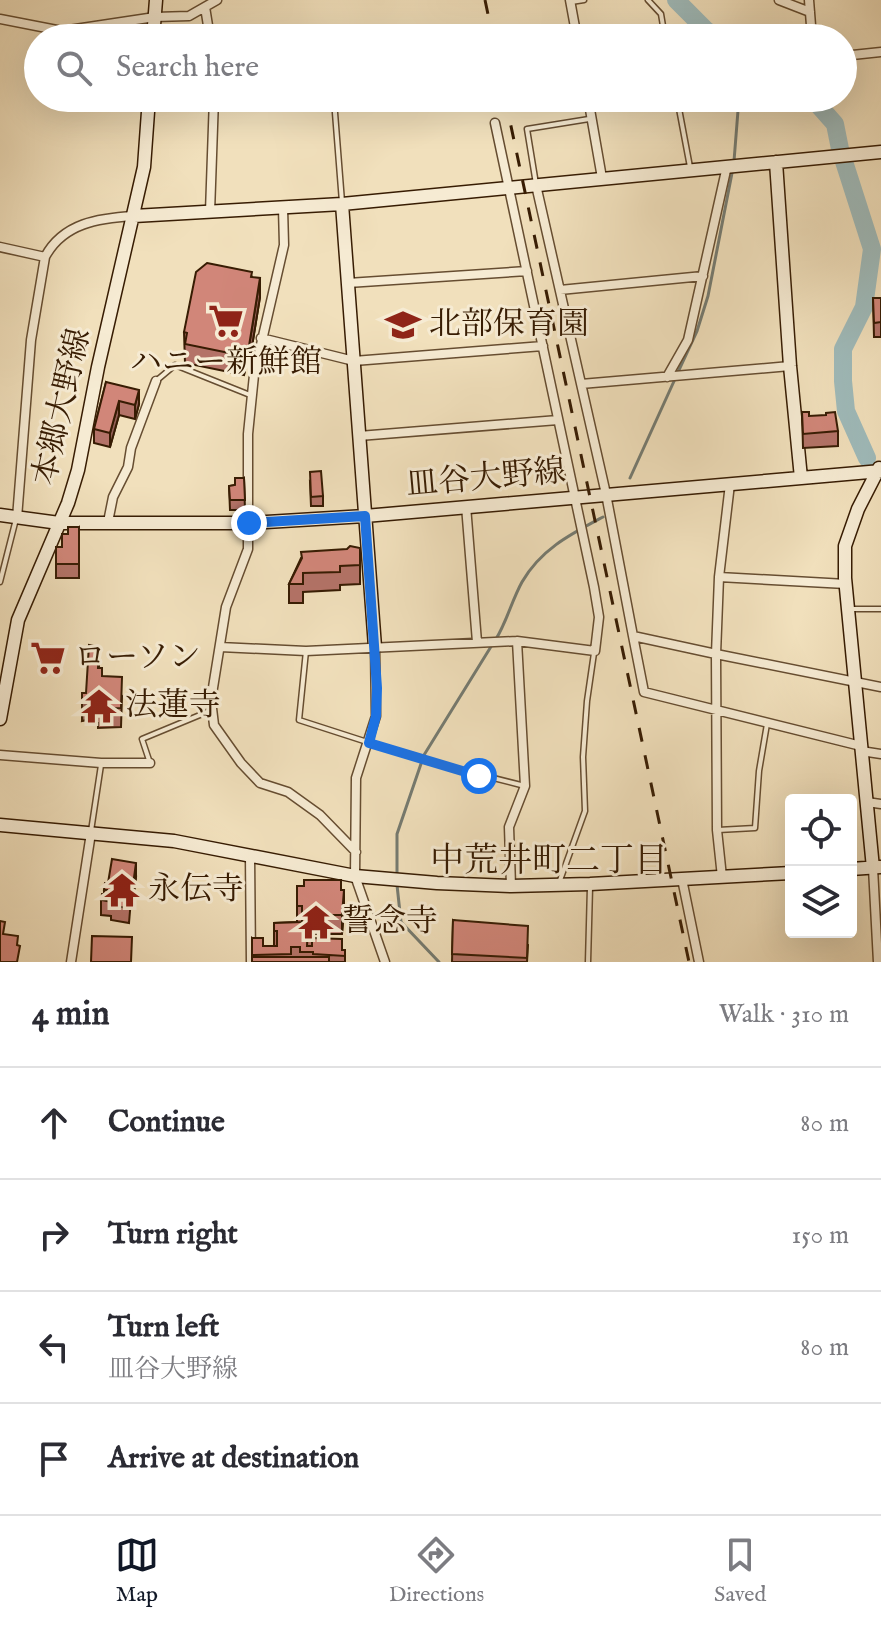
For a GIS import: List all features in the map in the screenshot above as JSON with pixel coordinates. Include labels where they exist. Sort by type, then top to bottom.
[{"type":"street","points":[[154,24],[156,0]]},
{"type":"street","points":[[108,24],[189,16],[217,0]]},
{"type":"street","points":[[779,0],[810,12]]},
{"type":"street","points":[[809,0],[811,24]]},
{"type":"street","points":[[571,1],[575,24]]},
{"type":"street","points":[[205,7],[208,24]]},
{"type":"street","points":[[0,19],[26,24]]},
{"type":"street","points":[[857,55],[881,52]]},
{"type":"street","name":"本郷大野線","points":[[0,719],[18,620],[78,470],[144,167],[148,112]]},
{"type":"street","points":[[210,212],[214,112]]},
{"type":"street","points":[[591,112],[602,178]]},
{"type":"street","points":[[220,647],[306,651],[517,641],[595,651],[599,617],[495,123]]},
{"type":"street","points":[[17,518],[26,384],[45,257],[50,248],[75,226],[100,218],[342,204],[881,152]]},
{"type":"street","points":[[776,162],[801,478]]},
{"type":"street","points":[[667,377],[688,340],[727,166]]},
{"type":"street","points":[[536,185],[606,494],[644,692],[881,754]]},
{"type":"street","points":[[342,204],[375,647],[376,716],[356,778],[355,876],[385,962]]},
{"type":"street","points":[[283,208],[284,245],[261,338],[248,434],[248,549],[226,607],[212,710],[214,725],[241,763],[260,783],[288,792],[320,815],[356,852]]},
{"type":"street","points":[[0,247],[45,257]]},
{"type":"street","points":[[348,283],[527,271]]},
{"type":"street","points":[[560,290],[703,276]]},
{"type":"street","points":[[261,338],[354,361],[543,346]]},
{"type":"street","points":[[581,384],[790,366]]},
{"type":"street","points":[[108,522],[113,497],[128,467],[131,448],[156,381]]},
{"type":"street","points":[[359,436],[558,420]]},
{"type":"street","points":[[878,962],[877,868],[861,748],[845,546],[858,509],[880,468]]},
{"type":"street","name":"皿谷大野線","points":[[0,515],[59,523],[249,523],[365,516],[801,478],[880,468]]},
{"type":"street","points":[[722,877],[717,830],[716,654],[719,577],[730,484]]},
{"type":"street","points":[[466,506],[477,642]]},
{"type":"street","points":[[719,577],[846,584]]},
{"type":"street","points":[[633,636],[881,687]]},
{"type":"street","points":[[511,886],[509,827],[525,786],[517,641]]},
{"type":"street","points":[[0,755],[101,763],[150,763]]},
{"type":"street","points":[[867,802],[881,804]]},
{"type":"street","points":[[0,825],[174,841],[355,876],[398,880],[511,886],[785,873]]},
{"type":"street","points":[[71,962],[91,833]]},
{"type":"street","points":[[250,856],[251,962]]},
{"type":"street","points":[[857,869],[877,868]]},
{"type":"street","points":[[682,879],[699,962]]},
{"type":"lane","points":[[571,1],[584,0]]},
{"type":"lane","points":[[648,0],[661,14],[663,24]]},
{"type":"lane","points":[[335,112],[342,204]]},
{"type":"lane","points":[[680,112],[691,170]]},
{"type":"lane","points":[[536,185],[527,129],[592,118]]},
{"type":"lane","points":[[156,381],[175,365],[252,396]]},
{"type":"lane","points":[[0,582],[17,518]]},
{"type":"lane","points":[[848,609],[881,609]]},
{"type":"lane","points":[[306,651],[299,720],[426,761],[525,786]]},
{"type":"lane","points":[[559,885],[585,811],[583,757],[595,651]]},
{"type":"lane","points":[[150,763],[142,739],[212,710]]},
{"type":"lane","points":[[717,830],[755,828],[759,771],[767,724]]},
{"type":"lane","points":[[91,833],[101,763]]},
{"type":"lane","points":[[588,962],[590,884]]},
{"type":"building","points":[[207,263],[252,272],[251,277],[260,278],[249,346],[246,346],[244,356],[185,344],[187,333],[184,332],[196,272]]},
{"type":"building","points":[[873,298],[881,298],[881,322],[874,323]]},
{"type":"building","points":[[106,382],[139,390],[135,405],[119,401],[110,433],[94,429]]},
{"type":"building","points":[[802,412],[809,412],[809,416],[835,412],[838,431],[803,434]]},
{"type":"building","points":[[321,471],[323,496],[311,497],[310,472]]},
{"type":"building","points":[[235,478],[244,478],[245,500],[230,500],[229,486],[235,485]]},
{"type":"building","points":[[68,527],[79,527],[79,564],[56,564],[56,547],[62,547],[62,534],[68,534]]},
{"type":"building","points":[[350,546],[360,548],[360,565],[340,566],[340,572],[303,573],[303,584],[289,584],[302,558],[301,552],[347,549]]},
{"type":"building","points":[[89,645],[94,646],[93,651],[99,651],[98,668],[102,668],[102,676],[122,677],[121,708],[98,709],[98,704],[90,704],[90,700],[82,702],[82,693],[86,693]]},
{"type":"building","points":[[112,859],[136,863],[133,885],[122,883],[120,895],[131,897],[129,908],[111,906],[112,902],[101,900],[102,894],[107,894],[105,883],[108,883]]},
{"type":"building","points":[[304,880],[341,880],[341,890],[344,890],[342,915],[314,915],[314,928],[308,927],[307,946],[312,946],[312,938],[342,939],[345,956],[300,952],[300,947],[291,947],[291,954],[252,955],[252,938],[263,938],[263,946],[277,946],[274,923],[302,922],[302,906],[297,906],[297,886],[304,886]]},
{"type":"building","points":[[453,920],[528,926],[527,958],[452,954]]},
{"type":"building","points":[[0,921],[5,922],[3,934],[18,936],[17,962],[0,962]]},
{"type":"building","points":[[92,936],[132,937],[131,962],[91,962]]},
{"type":"building","points":[[252,957],[329,957],[329,962],[252,962]]},
{"type":"waterway","points":[[676,0],[700,24]]},
{"type":"waterway","points":[[734,161],[738,112]]},
{"type":"waterway","points":[[824,112],[835,124],[872,249],[864,307],[843,349],[846,411],[867,458]]},
{"type":"waterway","points":[[678,372],[697,331],[708,296],[733,168]]},
{"type":"waterway","points":[[630,478],[675,379]]},
{"type":"waterway","points":[[496,639],[522,582],[538,560],[568,536],[603,517]]},
{"type":"waterway","points":[[397,878],[397,834],[424,755],[492,645]]},
{"type":"waterway","points":[[397,885],[401,922],[439,962]]},
{"type":"railway","points":[[485,0],[490,24]]},
{"type":"railway","points":[[508,112],[689,962]]},
{"type":"place","name":"ハニー新鮮館","points":[[226,321]]},
{"type":"place","name":"北部保育園","points":[[403,325]]},
{"type":"place","name":"ローソン","points":[[48,658]]},
{"type":"place","name":"法蓮寺","points":[[99,706]]},
{"type":"place","name":"永伝寺","points":[[122,890]]},
{"type":"place","name":"誓念寺","points":[[316,922]]},
{"type":"district","name":"中荒井町二丁目","points":[[549,861]]},
{"type":"route","points":[[249,523],[365,516],[377,688],[376,716],[369,743],[479,776]]}]
